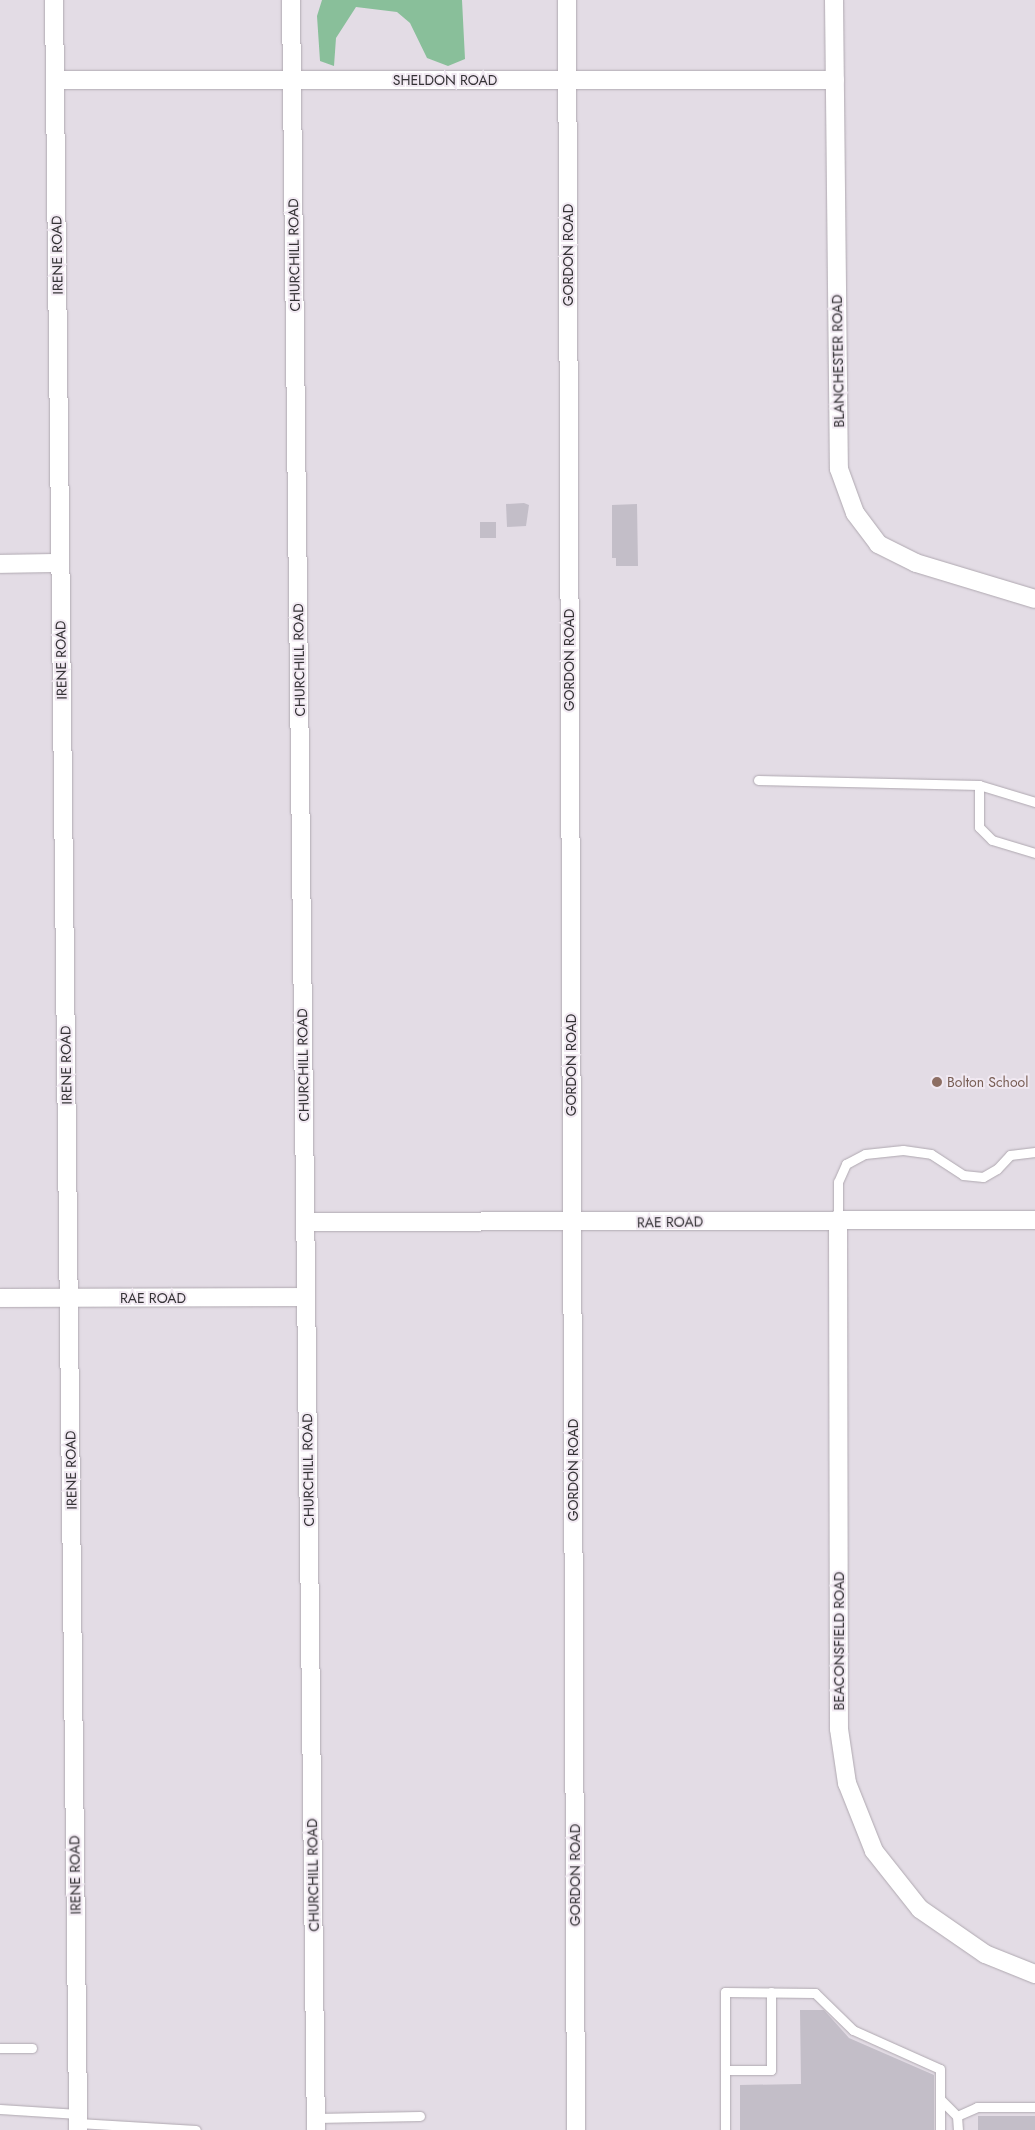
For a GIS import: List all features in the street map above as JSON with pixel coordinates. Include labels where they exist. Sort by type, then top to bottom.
[{"type":"street","name":"IRENE ROAD","points":[[54,0],[78,2122]]},
{"type":"street","name":"CHURCHILL ROAD","points":[[291,0],[316,2124]]},
{"type":"street","name":"GORDON ROAD","points":[[567,0],[576,2130]]},
{"type":"street","name":"BLANCHESTER ROAD","points":[[834,0],[839,469],[855,514],[878,544],[916,563],[1035,599]]},
{"type":"street","name":"SHELDON ROAD","points":[[55,80],[835,80]]},
{"type":"street","points":[[0,564],[60,563]]},
{"type":"street","name":"RAE ROAD","points":[[305,1222],[572,1223],[838,1219],[1035,1220]]},
{"type":"street","name":"BEACONSFIELD ROAD","points":[[838,1219],[839,1729],[847,1783],[874,1851],[920,1909],[985,1954],[1035,1974]]},
{"type":"street","name":"RAE ROAD","points":[[0,1298],[306,1297]]},
{"type":"lane","points":[[758,780],[979,785],[1035,802]]},
{"type":"lane","points":[[979,785],[979,827],[992,840],[1035,853]]},
{"type":"lane","points":[[838,1219],[838,1182],[846,1164],[865,1154],[903,1150],[931,1154],[963,1175],[983,1177],[997,1169],[1010,1156],[1035,1152]]},
{"type":"lane","points":[[726,2130],[725,1992],[815,1992],[853,2030],[940,2069],[940,2130]]},
{"type":"lane","points":[[725,2070],[771,2070],[771,1992]]},
{"type":"lane","points":[[0,2048],[32,2048]]},
{"type":"lane","points":[[940,2099],[957,2116],[958,2130]]},
{"type":"lane","points":[[957,2116],[977,2107],[1035,2107]]},
{"type":"lane","points":[[0,2110],[78,2122],[196,2130]]},
{"type":"lane","points":[[316,2124],[420,2116]]},
{"type":"green space","points":[[322,0],[462,0],[465,59],[448,66],[427,58],[410,23],[397,12],[356,7],[336,38],[334,66],[320,61],[317,16]]},
{"type":"building","points":[[524,503],[529,505],[526,526],[507,527],[506,504]]},
{"type":"building","points":[[637,504],[638,566],[616,566],[616,558],[612,558],[612,505]]},
{"type":"building","points":[[480,522],[496,522],[496,538],[480,538]]},
{"type":"building","points":[[800,2010],[824,2010],[849,2038],[934,2075],[934,2130],[740,2130],[740,2085],[801,2084]]},
{"type":"building","points":[[978,2116],[1035,2116],[1035,2130],[978,2130]]},
{"type":"place","name":"Bolton School","points":[[937,1082]]}]
